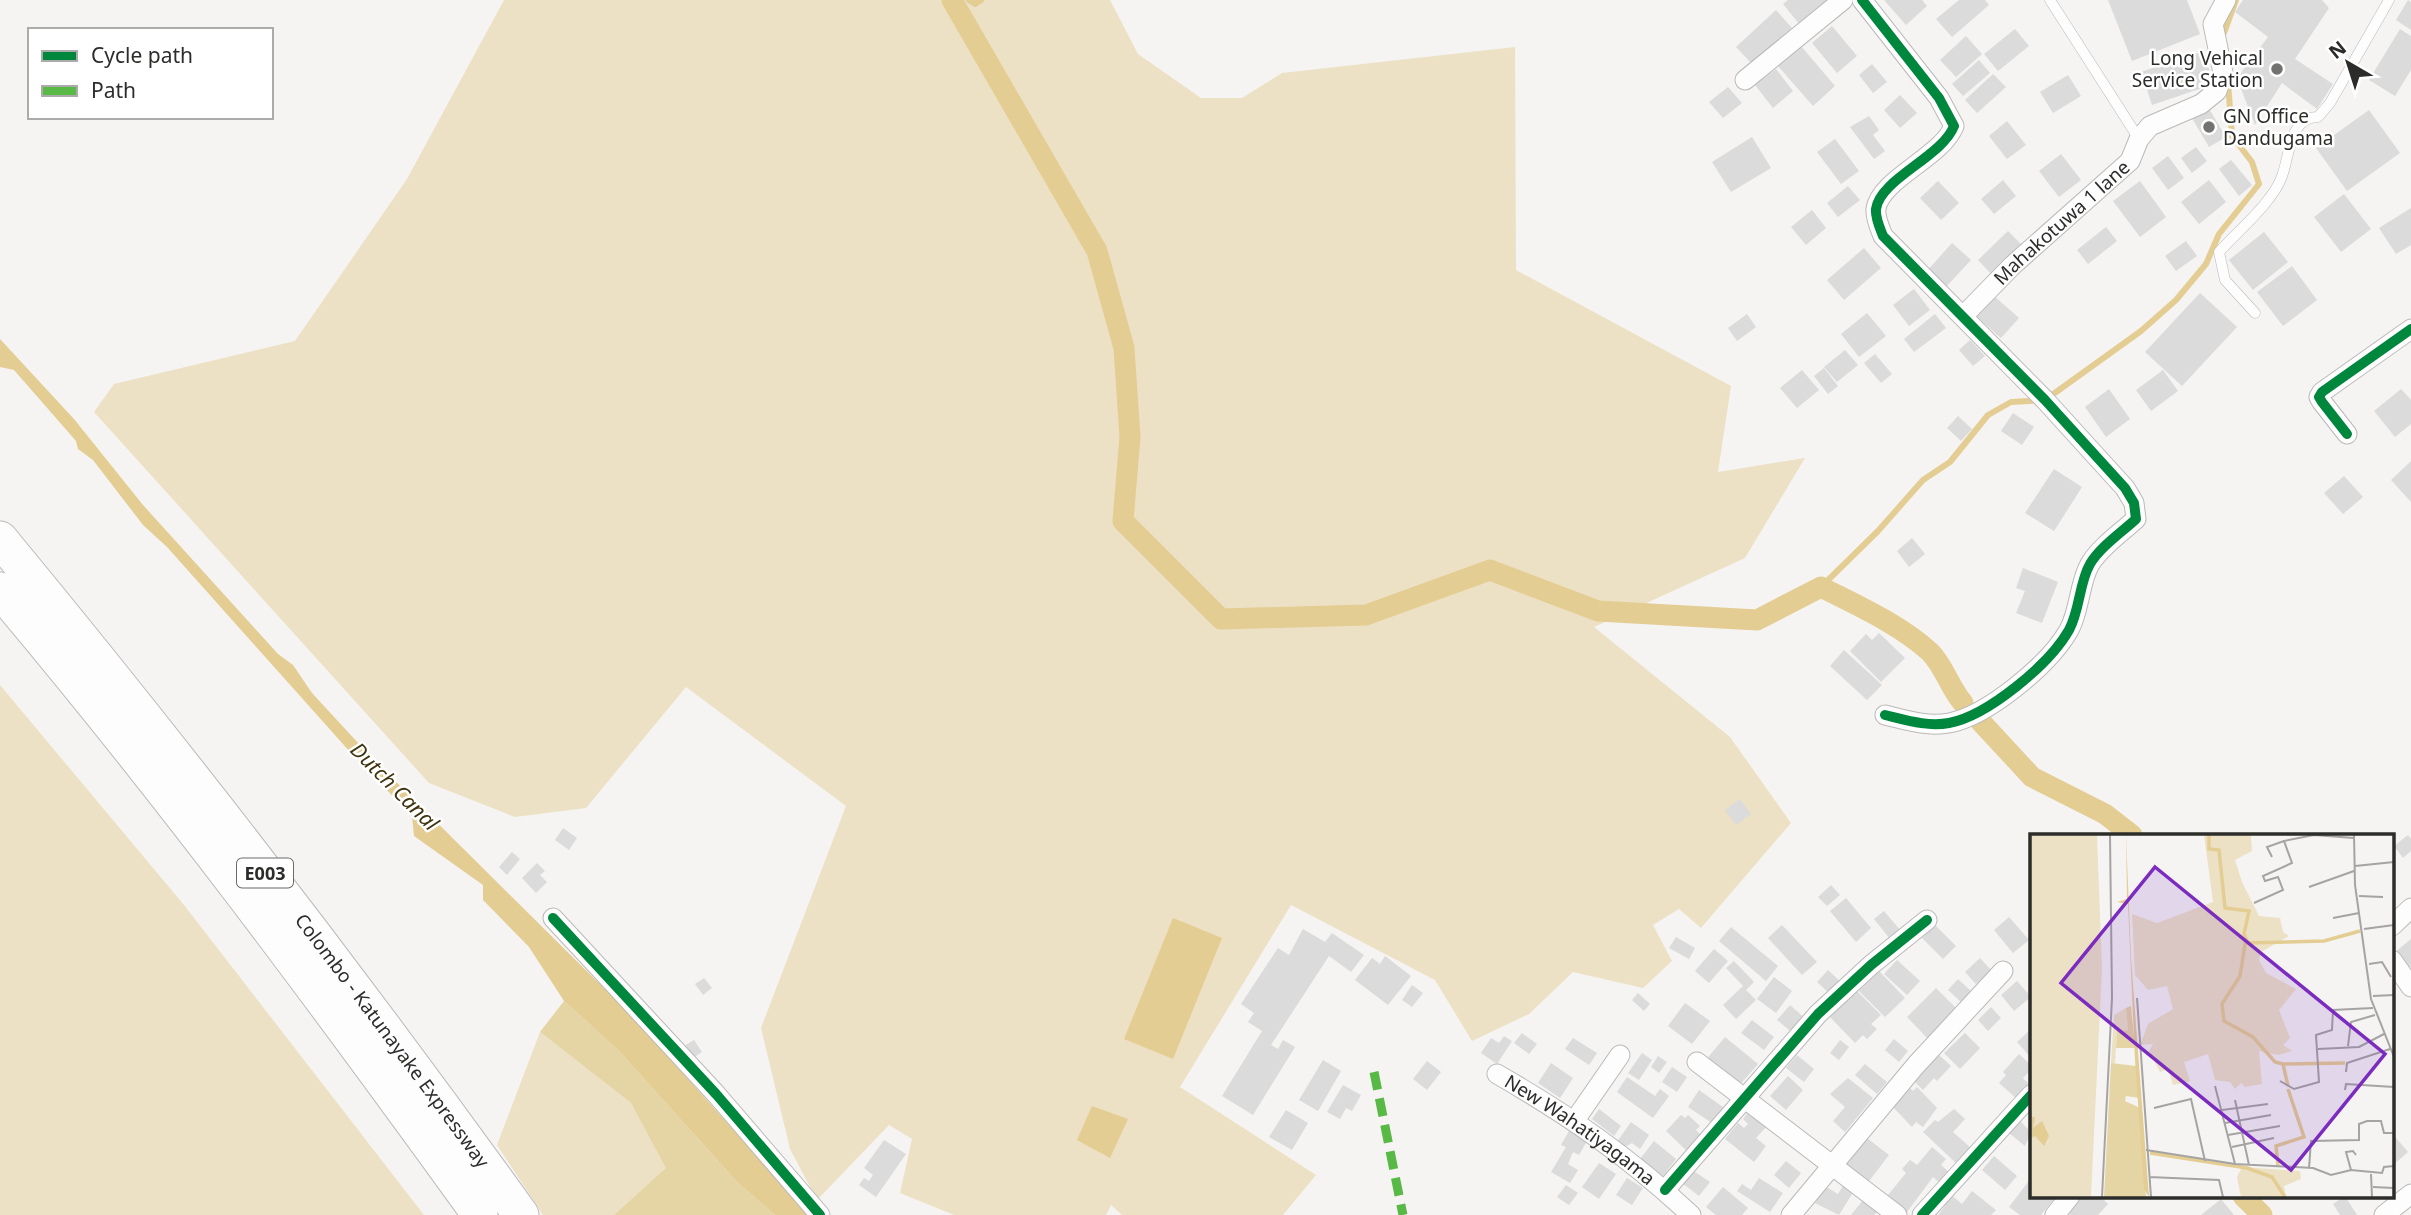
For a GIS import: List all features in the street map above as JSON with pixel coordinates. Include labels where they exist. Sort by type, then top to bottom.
[{"type":"highway","name":"Colombo - Katunayake Expressway","points":[[0,539],[86,644],[398,1044],[521,1215]]},
{"type":"highway","name":"Colombo - Katunayake Expressway","points":[[0,590],[72,676],[274,938],[480,1215]]},
{"type":"street","points":[[1745,80],[1843,0]]},
{"type":"street","points":[[1862,0],[1938,98],[1954,126],[1945,140],[1888,189],[1877,204],[1877,221],[1883,236],[1963,316],[2125,488],[2134,503],[2136,519],[2090,565],[2070,629],[2056,648],[2016,685],[1972,716],[1947,723],[1920,724],[1885,715]]},
{"type":"street","name":"Mahakotuwa 1 lane","points":[[1963,316],[2013,265],[2130,161],[2139,139],[2150,126],[2202,104],[2217,91],[2223,73],[2213,24],[2226,0]]},
{"type":"street","points":[[2347,434],[2319,397],[2322,392],[2411,329]]},
{"type":"street","points":[[2394,924],[2411,908]]},
{"type":"street","points":[[553,918],[716,1094],[820,1215]]},
{"type":"street","points":[[1665,1191],[1818,1014],[1871,965],[1927,920]]},
{"type":"street","points":[[2394,963],[2411,987]]},
{"type":"street","points":[[1790,1215],[1916,1065],[2003,971]]},
{"type":"street","points":[[1575,1119],[1620,1055]]},
{"type":"street","points":[[1697,1062],[1897,1215]]},
{"type":"street","name":"New Wahatiyagama","points":[[1497,1074],[1575,1119],[1691,1215]]},
{"type":"street","points":[[1922,1215],[2030,1096]]},
{"type":"street","points":[[2384,1215],[2411,1194]]},
{"type":"street","points":[[2055,1215],[2068,1198]]},
{"type":"lane","points":[[2050,0],[2139,139]]},
{"type":"lane","points":[[2255,313],[2225,280],[2219,252],[2276,188],[2298,124],[2308,117],[2318,117],[2330,103],[2389,0]]},
{"type":"shaded area","points":[[504,0],[1110,0],[1138,54],[1201,98],[1242,98],[1282,73],[1515,47],[1516,270],[1731,386],[1718,472],[1805,458],[1745,558],[1594,627],[1730,737],[1791,823],[1701,928],[1679,909],[1653,925],[1672,961],[1643,988],[1573,972],[1529,1014],[1472,1041],[1435,980],[1291,905],[1180,1087],[1316,1175],[1283,1215],[1122,1215],[1111,1205],[1106,1215],[954,1215],[900,1193],[912,1139],[889,1125],[817,1200],[790,1149],[761,1028],[846,806],[686,687],[586,808],[515,817],[429,783],[94,412],[114,384],[295,341],[407,179]]},
{"type":"shaded area","points":[[0,685],[184,905],[424,1215],[0,1215]]},
{"type":"shaded area","points":[[564,1001],[618,1050],[738,1183],[775,1215],[614,1215],[666,1168],[631,1103],[540,1032]]},
{"type":"shaded area","points":[[540,1032],[631,1103],[667,1168],[614,1215],[543,1215],[497,1145]]},
{"type":"water","name":"Dutch Canal","points":[[0,339],[74,419],[143,505],[278,654],[293,665],[312,693],[371,757],[625,1009],[810,1215],[775,1215],[738,1183],[618,1050],[564,1001],[529,947],[483,900],[483,885],[414,836],[412,816],[351,753],[167,547],[143,525],[93,460],[78,449],[76,441],[14,370],[0,367]]},
{"type":"water","points":[[1173,918],[1222,938],[1173,1059],[1124,1039]]},
{"type":"water","points":[[1092,1106],[1128,1119],[1110,1158],[1077,1140]]},
{"type":"building","points":[[1788,0],[1830,0],[1800,25],[1783,4]]},
{"type":"building","points":[[1884,0],[1922,0],[1927,6],[1906,25]]},
{"type":"building","points":[[1959,0],[1985,0],[1989,5],[1952,37],[1936,19]]},
{"type":"building","points":[[2108,0],[2187,0],[2200,34],[2132,61]]},
{"type":"building","name":"Long Vehical Service Station","points":[[2243,0],[2322,0],[2329,8],[2295,59],[2333,84],[2317,109],[2282,83],[2255,125],[2237,78],[2268,37],[2235,12]]},
{"type":"building","points":[[2408,0],[2411,2],[2411,30],[2396,20]]},
{"type":"building","points":[[1776,10],[1792,28],[1752,64],[1736,47]]},
{"type":"building","points":[[1832,26],[1857,56],[1837,73],[1812,43]]},
{"type":"building","points":[[2015,29],[2029,46],[1998,71],[1984,54]]},
{"type":"building","points":[[2400,29],[2411,36],[2411,70],[2395,96],[2369,80]]},
{"type":"building","points":[[1966,36],[1982,54],[1956,77],[1940,60]]},
{"type":"building","points":[[1801,46],[1835,86],[1813,106],[1778,66]]},
{"type":"building","points":[[2203,51],[2214,84],[2152,105],[2141,72]]},
{"type":"building","points":[[1979,60],[1990,73],[1963,96],[1952,84]]},
{"type":"building","points":[[1872,64],[1887,82],[1873,93],[1859,75]]},
{"type":"building","points":[[1776,69],[1793,91],[1773,108],[1755,85]]},
{"type":"building","points":[[1993,74],[2006,87],[1977,113],[1965,100]]},
{"type":"building","points":[[2068,75],[2081,96],[2053,113],[2040,92]]},
{"type":"building","points":[[1728,87],[1742,103],[1723,118],[1709,102]]},
{"type":"building","points":[[1900,95],[1917,113],[1900,128],[1884,110]]},
{"type":"building","name":"GN Office Dandugama","points":[[2208,107],[2226,137],[2209,147],[2192,118]]},
{"type":"building","points":[[2369,110],[2400,153],[2347,191],[2316,148]]},
{"type":"building","points":[[1869,116],[1879,130],[1873,135],[1885,151],[1874,159],[1850,127]]},
{"type":"building","points":[[2007,121],[2026,145],[2007,159],[1989,136]]},
{"type":"building","points":[[1752,137],[1771,168],[1731,192],[1712,162]]},
{"type":"building","points":[[1835,139],[1859,171],[1841,184],[1817,152]]},
{"type":"building","points":[[2196,147],[2207,161],[2192,173],[2181,158]]},
{"type":"building","points":[[2061,154],[2081,180],[2059,197],[2039,171]]},
{"type":"building","points":[[2168,156],[2184,178],[2168,190],[2152,168]]},
{"type":"building","points":[[2231,160],[2252,185],[2239,196],[2219,169]]},
{"type":"building","points":[[2003,180],[2016,196],[1994,214],[1981,199]]},
{"type":"building","points":[[2209,180],[2226,202],[2199,224],[2181,202]]},
{"type":"building","points":[[1938,181],[1959,203],[1941,220],[1920,198]]},
{"type":"building","points":[[2140,181],[2166,217],[2140,237],[2113,201]]},
{"type":"building","points":[[1848,186],[1860,200],[1838,217],[1827,203]]},
{"type":"building","points":[[2344,194],[2371,229],[2341,252],[2314,217]]},
{"type":"building","points":[[2411,208],[2411,245],[2396,254],[2379,228]]},
{"type":"building","points":[[1812,210],[1826,228],[1806,245],[1791,227]]},
{"type":"building","points":[[2106,227],[2117,241],[2088,264],[2077,250]]},
{"type":"building","points":[[2008,231],[2024,247],[1993,276],[1978,260]]},
{"type":"building","points":[[2264,232],[2288,262],[2253,290],[2229,260]]},
{"type":"building","points":[[2186,241],[2197,256],[2176,271],[2165,256]]},
{"type":"building","points":[[1952,243],[1971,260],[1946,287],[1927,271]]},
{"type":"building","points":[[1864,248],[1881,268],[1844,300],[1827,280]]},
{"type":"building","points":[[2292,266],[2317,300],[2283,326],[2257,292]]},
{"type":"building","points":[[1914,289],[1930,310],[1909,326],[1893,305]]},
{"type":"building","points":[[2200,293],[2237,327],[2182,386],[2145,352]]},
{"type":"building","points":[[1994,296],[2019,318],[2001,338],[1976,316]]},
{"type":"building","points":[[1867,313],[1886,336],[1859,357],[1841,334]]},
{"type":"building","points":[[1747,314],[1756,327],[1737,341],[1728,328]]},
{"type":"building","points":[[1935,314],[1946,328],[1914,352],[1904,339]]},
{"type":"building","points":[[1970,340],[1985,356],[1973,366],[1959,350]]},
{"type":"building","points":[[1845,350],[1858,365],[1837,382],[1824,367]]},
{"type":"building","points":[[1875,354],[1892,374],[1881,383],[1864,363]]},
{"type":"building","points":[[1824,368],[1838,386],[1828,394],[1814,376]]},
{"type":"building","points":[[1802,370],[1819,390],[1797,408],[1780,388]]},
{"type":"building","points":[[2163,370],[2178,391],[2151,411],[2136,390]]},
{"type":"building","points":[[2109,389],[2130,419],[2106,437],[2085,407]]},
{"type":"building","points":[[2401,389],[2411,400],[2411,424],[2395,437],[2374,411]]},
{"type":"building","points":[[2013,413],[2034,427],[2022,445],[2001,431]]},
{"type":"building","points":[[1958,416],[1972,429],[1961,441],[1947,428]]},
{"type":"building","points":[[2411,461],[2411,502],[2391,480]]},
{"type":"building","points":[[2054,469],[2082,487],[2054,531],[2025,513]]},
{"type":"building","points":[[2344,476],[2363,497],[2343,514],[2324,493]]},
{"type":"building","points":[[1912,538],[1925,554],[1909,567],[1897,551]]},
{"type":"building","points":[[2023,568],[2058,582],[2042,623],[2016,613],[2025,591],[2016,588]]},
{"type":"building","points":[[1879,633],[1905,658],[1881,682],[1850,651],[1866,634],[1872,640]]},
{"type":"building","points":[[1844,650],[1882,685],[1867,700],[1830,666]]},
{"type":"building","points":[[1740,799],[1751,814],[1736,825],[1725,810]]},
{"type":"building","points":[[563,828],[577,838],[569,850],[555,840]]},
{"type":"building","points":[[2408,835],[2411,839],[2411,851],[2403,858],[2394,846]]},
{"type":"building","points":[[512,852],[520,859],[507,875],[499,867]]},
{"type":"building","points":[[537,863],[545,871],[540,875],[547,882],[536,893],[522,878]]},
{"type":"building","points":[[1831,885],[1840,895],[1827,906],[1818,897]]},
{"type":"building","points":[[1846,898],[1871,928],[1856,942],[1830,911]]},
{"type":"building","points":[[1884,911],[1901,931],[1890,939],[1874,919]]},
{"type":"building","points":[[2009,917],[2029,940],[2013,953],[1994,930]]},
{"type":"building","points":[[1782,925],[1817,962],[1802,975],[1768,938]]},
{"type":"building","points":[[1935,925],[1956,946],[1943,959],[1922,938]]},
{"type":"building","points":[[1731,927],[1778,966],[1766,981],[1719,941]]},
{"type":"building","points":[[1303,929],[1325,942],[1332,933],[1364,955],[1351,972],[1329,956],[1271,1045],[1278,1049],[1283,1040],[1295,1047],[1253,1115],[1222,1096],[1262,1031],[1248,1022],[1254,1013],[1241,1004],[1278,948],[1289,955]]},
{"type":"building","points":[[1676,937],[1695,948],[1689,959],[1669,948]]},
{"type":"building","points":[[2411,939],[2411,966],[2408,969],[2394,953]]},
{"type":"building","points":[[1714,949],[1728,961],[1709,983],[1695,971]]},
{"type":"building","points":[[1385,956],[1411,976],[1388,1005],[1355,980],[1372,958],[1380,964]]},
{"type":"building","points":[[1980,958],[1991,970],[1976,984],[1965,972]]},
{"type":"building","points":[[1897,960],[1920,981],[1907,995],[1884,974]]},
{"type":"building","points":[[1734,961],[1754,982],[1746,990],[1756,1000],[1736,1019],[1723,1005],[1743,986],[1726,968]]},
{"type":"building","points":[[1828,970],[1843,984],[1832,996],[1817,982]]},
{"type":"building","points":[[1879,971],[1905,998],[1885,1017],[1859,991]]},
{"type":"building","points":[[1774,977],[1792,991],[1776,1013],[1757,999]]},
{"type":"building","points":[[704,978],[712,988],[703,995],[695,984]]},
{"type":"building","points":[[1958,979],[1971,991],[1961,1002],[1948,990]]},
{"type":"building","points":[[2017,981],[2030,998],[2014,1011],[2001,995]]},
{"type":"building","points":[[1412,985],[1423,993],[1412,1007],[1402,1000]]},
{"type":"building","points":[[1936,988],[1959,1011],[1929,1040],[1907,1017]]},
{"type":"building","points":[[1857,991],[1881,1015],[1871,1024],[1877,1029],[1867,1039],[1863,1035],[1855,1043],[1830,1017]]},
{"type":"building","points":[[1638,993],[1650,1004],[1644,1011],[1632,1000]]},
{"type":"building","points":[[1685,1003],[1710,1021],[1692,1044],[1668,1026]]},
{"type":"building","points":[[1790,1005],[1807,1020],[1795,1035],[1777,1020]]},
{"type":"building","points":[[1991,1007],[2001,1018],[1988,1031],[1978,1020]]},
{"type":"building","points":[[1752,1020],[1774,1037],[1764,1050],[1741,1033]]},
{"type":"building","points":[[2030,1030],[2030,1057],[2017,1042]]},
{"type":"building","points":[[1522,1033],[1537,1044],[1529,1054],[1514,1043]]},
{"type":"building","points":[[1965,1033],[1980,1048],[1960,1069],[1944,1053]]},
{"type":"building","points":[[1504,1036],[1512,1041],[1497,1064],[1481,1053],[1491,1038],[1499,1043]]},
{"type":"building","points":[[1725,1037],[1758,1064],[1737,1088],[1705,1061]]},
{"type":"building","points":[[1573,1038],[1597,1053],[1589,1065],[1565,1049]]},
{"type":"building","points":[[1894,1039],[1908,1051],[1899,1062],[1885,1050]]},
{"type":"building","points":[[694,1040],[702,1052],[690,1060],[681,1048]]},
{"type":"building","points":[[1840,1040],[1849,1047],[1839,1060],[1830,1053]]},
{"type":"building","points":[[1642,1053],[1652,1060],[1639,1080],[1628,1073]]},
{"type":"building","points":[[1938,1054],[1951,1066],[1937,1081],[1934,1078],[1923,1090],[1914,1081]]},
{"type":"building","points":[[2019,1054],[2030,1064],[2030,1071],[2023,1078],[2029,1084],[2016,1098],[1999,1083],[2006,1075],[2003,1072]]},
{"type":"building","points":[[1797,1055],[1814,1069],[1804,1082],[1786,1068]]},
{"type":"building","points":[[1658,1056],[1667,1062],[1659,1073],[1651,1067]]},
{"type":"building","points":[[1323,1060],[1341,1071],[1318,1111],[1299,1100]]},
{"type":"building","points":[[1427,1061],[1441,1072],[1427,1090],[1413,1079]]},
{"type":"building","points":[[1551,1063],[1573,1078],[1560,1098],[1538,1083]]},
{"type":"building","points":[[1865,1064],[1887,1082],[1877,1094],[1855,1075]]},
{"type":"building","points":[[1672,1067],[1687,1077],[1677,1092],[1662,1082]]},
{"type":"building","points":[[1788,1076],[1803,1090],[1786,1110],[1770,1096]]},
{"type":"building","points":[[1627,1077],[1655,1096],[1660,1089],[1669,1096],[1653,1118],[1617,1092]]},
{"type":"building","points":[[1848,1078],[1873,1098],[1845,1132],[1833,1121],[1845,1107],[1830,1094]]},
{"type":"building","points":[[1343,1085],[1361,1095],[1352,1111],[1346,1108],[1340,1119],[1327,1112]]},
{"type":"building","points":[[1909,1087],[1913,1091],[1917,1087],[1937,1108],[1923,1127],[1916,1122],[1912,1127],[1890,1104]]},
{"type":"building","points":[[1699,1090],[1723,1107],[1712,1123],[1688,1107]]},
{"type":"building","points":[[1599,1109],[1621,1126],[1614,1136],[1592,1119]]},
{"type":"building","points":[[1954,1109],[1965,1119],[1953,1132],[1971,1148],[1957,1164],[1923,1132],[1935,1120],[1938,1122]]},
{"type":"building","points":[[1286,1110],[1308,1123],[1292,1150],[1269,1137]]},
{"type":"building","points":[[1750,1110],[1768,1125],[1756,1138],[1766,1146],[1754,1162],[1725,1139],[1738,1123],[1744,1128],[1748,1124],[1743,1119]]},
{"type":"building","points":[[1681,1115],[1685,1118],[1688,1115],[1700,1126],[1696,1130],[1705,1139],[1690,1154],[1666,1131]]},
{"type":"building","points":[[2020,1121],[2030,1131],[2025,1146],[2009,1133]]},
{"type":"building","points":[[1631,1122],[1649,1135],[1640,1149],[1632,1143],[1623,1148],[1616,1143]]},
{"type":"building","points":[[1569,1131],[1587,1141],[1579,1155],[1573,1152],[1568,1164],[1578,1170],[1570,1183],[1551,1172],[1566,1147],[1561,1145]]},
{"type":"building","points":[[1863,1135],[1889,1155],[1866,1185],[1847,1170],[1850,1167],[1843,1160]]},
{"type":"building","points":[[2394,1135],[2408,1152],[2394,1164]]},
{"type":"building","points":[[884,1140],[906,1154],[876,1197],[859,1185],[864,1178],[869,1181],[873,1175],[864,1168]]},
{"type":"building","points":[[1654,1141],[1676,1159],[1663,1176],[1640,1159]]},
{"type":"building","points":[[1932,1147],[1946,1159],[1941,1165],[1950,1173],[1941,1184],[1933,1177],[1907,1212],[1888,1195],[1906,1173],[1902,1169],[1910,1160],[1917,1165]]},
{"type":"building","points":[[1994,1156],[2017,1176],[2005,1190],[1982,1170]]},
{"type":"building","points":[[1786,1161],[1801,1173],[1789,1188],[1774,1175]]},
{"type":"building","points":[[1599,1163],[1616,1174],[1599,1199],[1582,1187]]},
{"type":"building","points":[[1692,1170],[1710,1182],[1699,1196],[1682,1183]]},
{"type":"building","points":[[1627,1178],[1643,1188],[1632,1205],[1616,1195]]},
{"type":"building","points":[[1759,1178],[1783,1193],[1770,1212],[1737,1191],[1742,1184],[1751,1190]]},
{"type":"building","points":[[2030,1179],[2030,1198],[2054,1198],[2041,1215],[2020,1215],[2009,1207]]},
{"type":"building","points":[[1844,1184],[1854,1191],[1839,1215],[1815,1203],[1825,1186],[1838,1194]]},
{"type":"building","points":[[1566,1185],[1578,1193],[1569,1205],[1557,1197]]},
{"type":"building","points":[[1723,1187],[1748,1208],[1742,1215],[1716,1215],[1706,1207]]},
{"type":"building","points":[[1972,1191],[1996,1210],[1991,1215],[1938,1215],[1945,1206],[1941,1203],[1949,1193],[1962,1204]]},
{"type":"building","points":[[2080,1198],[2102,1198],[2108,1204],[2098,1215],[2071,1215],[2067,1212]]},
{"type":"building","points":[[2346,1198],[2357,1215],[2340,1215],[2333,1204]]},
{"type":"building","points":[[2221,1199],[2234,1215],[2201,1215]]},
{"type":"building","points":[[1863,1200],[1877,1212],[1874,1215],[1851,1215]]},
{"type":"waterway","points":[[952,0],[1097,251],[1124,348],[1130,437],[1123,521],[1221,619],[1366,615],[1490,570],[1598,611],[1757,620],[1821,587],[1878,616],[1918,642],[1935,658],[1963,703]]},
{"type":"waterway","points":[[969,0],[975,4],[981,0]]},
{"type":"waterway","points":[[2224,33],[2236,0]]},
{"type":"waterway","points":[[1821,587],[1878,531],[1923,480],[1950,462],[1988,415],[2011,402],[2045,400],[2141,331],[2176,300],[2206,264],[2219,234],[2259,184],[2252,162],[2232,136],[2228,82]]},
{"type":"waterway","points":[[1981,722],[2032,777],[2105,814],[2131,834]]},
{"type":"waterway","points":[[2245,1198],[2262,1215]]},
{"type":"marked path","points":[[1374,1072],[1403,1215]]},
{"type":"cycle path","points":[[1862,0],[1939,98],[1954,126],[1937,148],[1899,178],[1880,198],[1876,212],[1883,236],[2045,400],[2125,488],[2134,503],[2136,519],[2094,558],[2086,571],[2069,630],[2047,658],[2016,687],[1981,710],[1949,723],[1925,724],[1885,715]]},
{"type":"cycle path","points":[[2347,434],[2319,397],[2322,392],[2411,329]]},
{"type":"cycle path","points":[[553,918],[716,1094],[820,1215]]},
{"type":"cycle path","points":[[1665,1190],[1818,1014],[1871,965],[1927,920]]},
{"type":"cycle path","points":[[1922,1215],[2030,1096]]},
{"type":"place","name":"Long Vehical Service Station","points":[[2277,69]]},
{"type":"place","name":"GN Office Dandugama","points":[[2209,127]]}]
